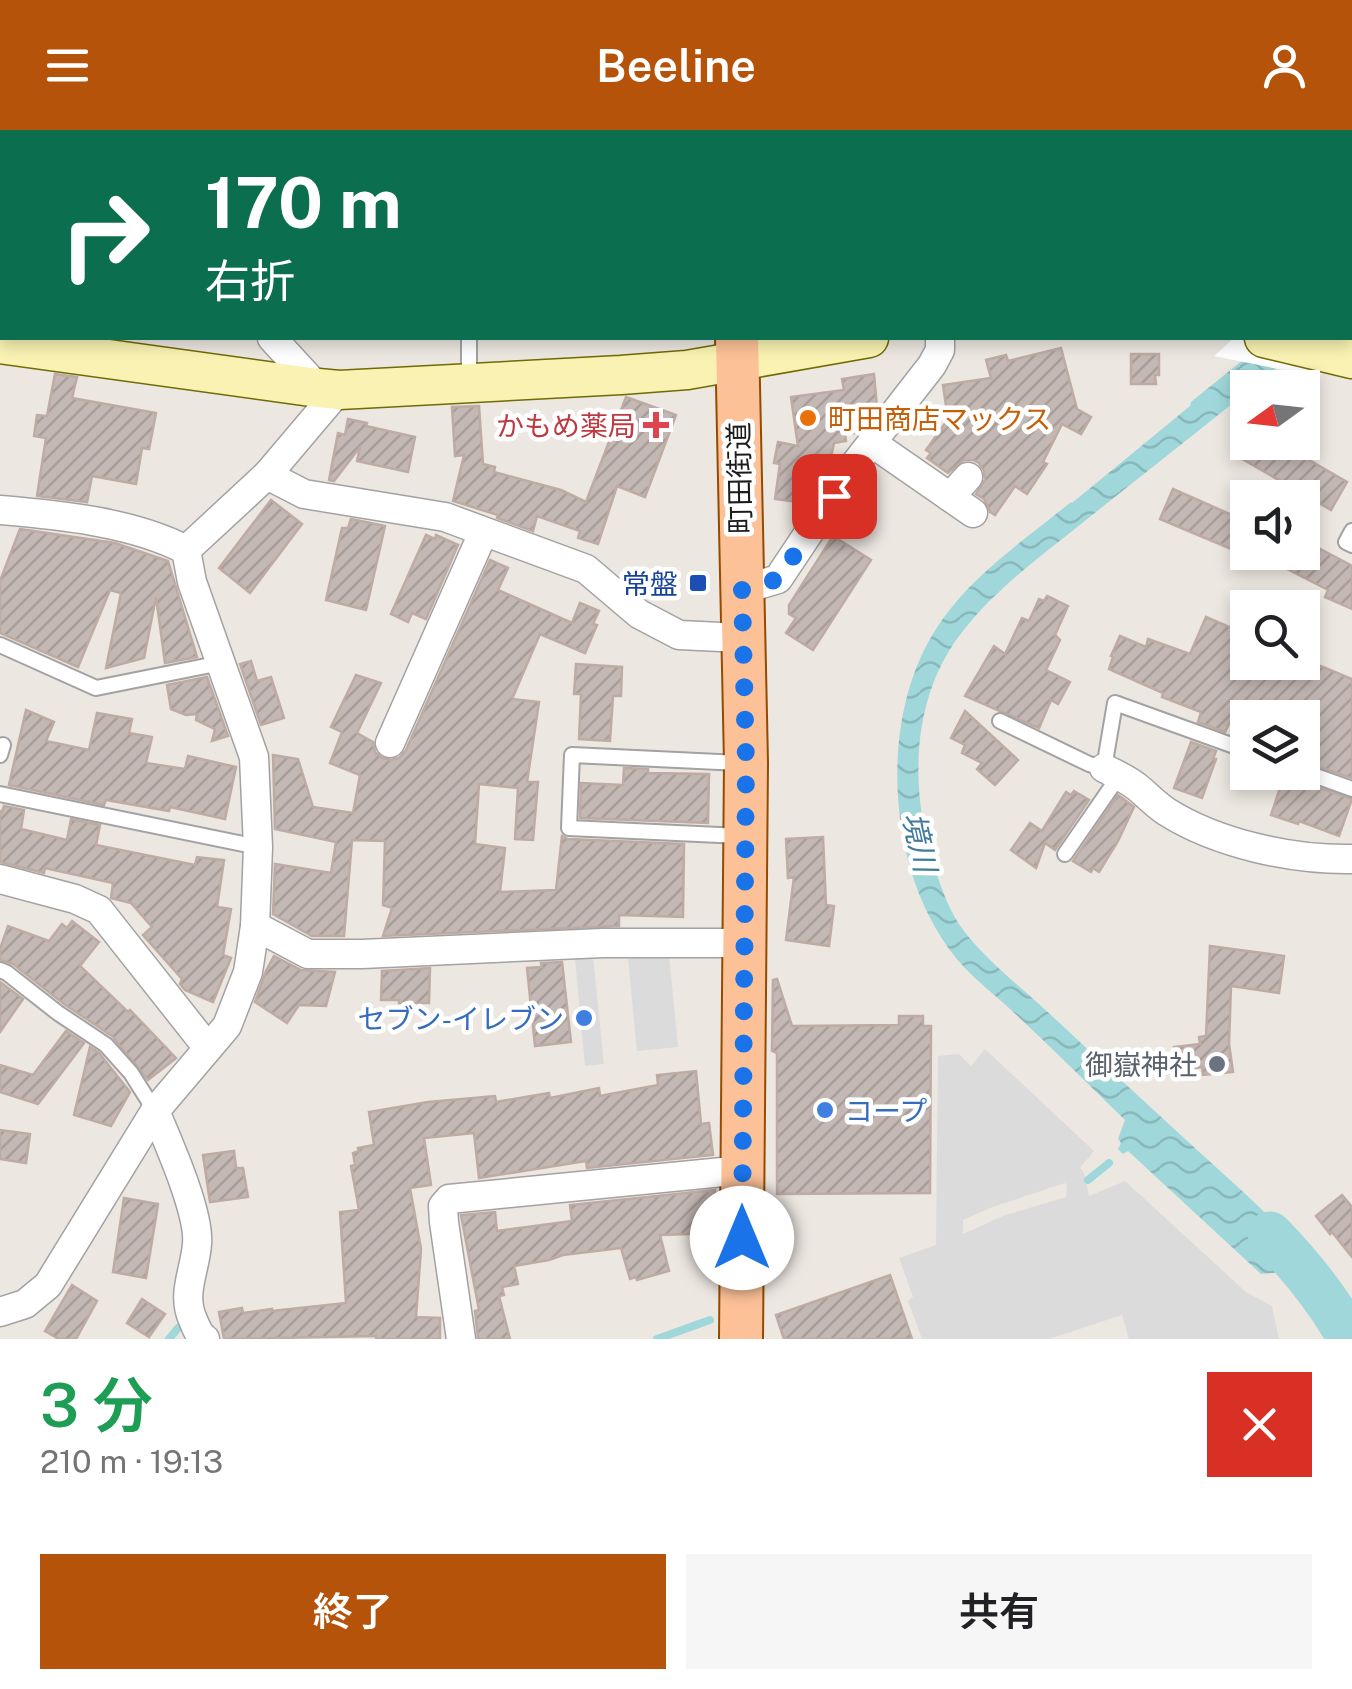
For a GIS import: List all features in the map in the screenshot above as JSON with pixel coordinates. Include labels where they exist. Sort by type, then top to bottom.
[{"type":"main road","name":"町田街道","points":[[737,349],[746,763],[742,1339]]},
{"type":"street","points":[[274,340],[328,389]]},
{"type":"street","points":[[7,342],[328,389],[688,370],[737,349],[846,340]]},
{"type":"street","points":[[742,590],[778,579],[852,468],[932,365],[940,350],[940,340]]},
{"type":"street","points":[[1273,340],[1346,357]]},
{"type":"street","points":[[186,550],[267,475],[328,389]]},
{"type":"street","points":[[872,443],[963,496]]},
{"type":"street","points":[[267,475],[304,494],[445,516],[586,570],[638,614],[678,635],[742,638]]},
{"type":"street","points":[[0,510],[35,512],[122,528],[186,550]]},
{"type":"street","points":[[390,743],[484,533]]},
{"type":"street","points":[[0,1312],[25,1304],[48,1285],[155,1111],[227,1026],[248,972],[255,926],[258,847],[254,757],[192,582],[186,550]]},
{"type":"street","points":[[1111,772],[1197,829],[1243,844],[1322,860],[1352,859]]},
{"type":"street","points":[[0,878],[75,898],[99,910],[208,1048]]},
{"type":"street","points":[[255,926],[308,954],[602,943],[745,943]]},
{"type":"street","points":[[155,1111],[196,1223],[188,1310],[200,1336],[206,1339]]},
{"type":"street","points":[[461,1339],[444,1222],[444,1206],[449,1198],[743,1170]]},
{"type":"lane","points":[[469,340],[469,382]]},
{"type":"lane","points":[[1352,531],[1346,542],[1352,545]]},
{"type":"lane","points":[[0,646],[96,688],[221,664]]},
{"type":"lane","points":[[1065,854],[1111,772],[1115,703],[1230,745]]},
{"type":"lane","points":[[1000,721],[1111,772]]},
{"type":"lane","points":[[745,836],[569,828],[572,754],[746,763]]},
{"type":"lane","points":[[1320,777],[1352,789]]},
{"type":"lane","points":[[0,794],[258,847]]},
{"type":"lane","points":[[0,970],[106,1045],[131,1073],[155,1111]]},
{"type":"shaded area","points":[[669,955],[678,1047],[637,1051],[628,959]]},
{"type":"shaded area","points":[[593,957],[604,1064],[585,1066],[575,959]]},
{"type":"shaded area","points":[[985,1049],[1094,1151],[1080,1168],[1089,1196],[1125,1181],[1246,1292],[1272,1306],[1279,1339],[1129,1339],[1122,1315],[1049,1339],[922,1339],[908,1301],[913,1297],[899,1258],[936,1245],[938,1056],[959,1054],[971,1066]],"holes":[[[1065,1183],[1066,1197],[1003,1216],[963,1234],[963,1220]]]},
{"type":"water","points":[[1268,340],[1312,340],[1275,370],[1230,370]]},
{"type":"water","points":[[1230,370],[1230,406],[1019,574],[963,631],[933,685],[924,715],[918,777],[921,809],[935,869],[951,909],[973,942],[1266,1214],[1329,1284],[1286,1272],[1261,1274],[1128,1151],[1123,1154],[1118,1149],[1125,1120],[965,968],[938,932],[918,891],[905,845],[898,797],[898,749],[906,702],[920,658],[942,620],[1002,557]]},
{"type":"pier","points":[[1232,340],[1352,340],[1352,345],[1320,374],[1320,370],[1283,370],[1214,356]]},
{"type":"building","points":[[1061,348],[1077,409],[1091,417],[1081,434],[1062,424],[1043,462],[1047,464],[1027,494],[1015,486],[995,515],[976,494],[985,480],[979,463],[964,460],[948,473],[927,458],[931,453],[926,450],[948,419],[943,385],[991,378],[986,360],[1006,355],[1008,361]]},
{"type":"building","points":[[1131,354],[1159,354],[1156,384],[1131,384]]},
{"type":"building","points":[[55,374],[77,377],[72,398],[156,413],[149,449],[142,448],[136,484],[92,476],[87,502],[37,496],[46,438],[34,436],[37,415],[47,416]]},
{"type":"building","points":[[874,374],[877,407],[872,414],[865,415],[857,433],[845,434],[846,441],[834,443],[828,472],[811,469],[806,503],[775,499],[780,464],[774,463],[778,442],[798,446],[791,397],[844,390],[842,379]]},
{"type":"building","points":[[626,397],[676,415],[645,497],[617,486],[598,544],[578,538],[580,531],[537,516],[533,531],[453,501],[464,455],[455,456],[452,407],[479,406],[483,464],[495,467],[494,472],[561,490],[586,502]]},
{"type":"building","points":[[348,419],[415,437],[408,472],[357,461],[360,447],[334,481],[329,480],[338,433],[345,435]]},
{"type":"building","points":[[1244,460],[1309,460],[1347,482],[1331,510],[1320,504],[1320,480],[1279,480]]},
{"type":"building","points":[[1173,489],[1230,514],[1230,548],[1160,519]]},
{"type":"building","points":[[271,500],[302,524],[250,593],[219,568]]},
{"type":"building","points":[[351,519],[385,526],[366,610],[326,600],[342,528],[348,528]]},
{"type":"building","points":[[20,529],[115,543],[168,561],[197,657],[165,663],[156,597],[144,658],[106,668],[121,593],[110,590],[78,667],[0,633],[0,581]]},
{"type":"building","points":[[426,535],[458,545],[426,619],[412,613],[408,622],[391,614]]},
{"type":"building","points":[[833,536],[871,560],[813,650],[786,633],[796,618],[789,614],[789,605]]},
{"type":"building","points":[[1320,549],[1352,566],[1352,609],[1325,597],[1328,590],[1289,570],[1320,570]]},
{"type":"building","points":[[490,560],[508,568],[498,590],[572,623],[580,603],[599,611],[585,653],[540,634],[512,699],[539,702],[527,782],[538,782],[533,840],[515,839],[518,788],[479,784],[475,844],[505,848],[500,892],[556,890],[562,836],[684,844],[683,917],[619,915],[619,926],[383,936],[392,908],[383,905],[385,841],[352,840],[344,936],[312,936],[273,914],[275,864],[331,873],[336,842],[275,829],[273,755],[298,759],[313,807],[353,813],[360,775],[330,763],[342,732],[331,727],[356,675],[381,683],[357,733],[373,742],[375,752],[382,758],[399,758],[406,750]]},
{"type":"building","points":[[1047,596],[1068,606],[1055,635],[1060,640],[1046,670],[1070,682],[1058,704],[1051,700],[1039,728],[965,696],[994,646],[1005,654],[1022,618],[1029,621],[1039,599],[1044,601]]},
{"type":"building","points":[[1206,617],[1230,627],[1230,680],[1320,680],[1320,666],[1352,679],[1352,778],[1320,767],[1320,700],[1230,700],[1230,722],[1225,732],[1198,722],[1201,712],[1109,669],[1120,636],[1146,647],[1148,639],[1190,654]]},
{"type":"building","points":[[251,661],[257,681],[271,677],[284,718],[261,725],[240,664]]},
{"type":"building","points":[[576,664],[622,667],[621,696],[613,696],[610,741],[579,739],[581,694],[574,694]]},
{"type":"building","points":[[207,677],[228,736],[212,741],[215,729],[196,720],[197,714],[186,715],[171,709],[167,685]]},
{"type":"building","points":[[26,710],[54,722],[46,741],[89,750],[97,713],[132,719],[129,733],[152,737],[146,763],[185,769],[188,756],[236,767],[225,819],[170,807],[169,811],[106,800],[104,805],[9,785]]},
{"type":"building","points":[[965,711],[1018,760],[995,785],[977,769],[982,763],[962,753],[965,745],[951,738]]},
{"type":"building","points":[[1191,742],[1216,751],[1202,798],[1174,788]]},
{"type":"building","points":[[624,768],[648,769],[648,773],[709,774],[708,823],[580,818],[581,783],[623,785]]},
{"type":"building","points":[[1320,788],[1352,799],[1339,836],[1271,815],[1279,790]]},
{"type":"building","points":[[1074,791],[1089,800],[1055,850],[1045,843],[1036,868],[1011,850],[1030,823],[1042,831],[1066,792],[1071,795]]},
{"type":"building","points":[[1118,795],[1134,807],[1099,872],[1093,868],[1091,872],[1073,861]]},
{"type":"building","points":[[4,806],[24,810],[21,829],[67,840],[71,819],[100,825],[96,845],[195,865],[197,857],[224,860],[217,907],[231,909],[223,955],[231,958],[213,1002],[185,990],[180,984],[182,979],[143,935],[152,927],[131,903],[111,898],[113,883],[0,862],[0,811]]},
{"type":"building","points":[[823,837],[826,905],[834,906],[829,946],[786,940],[794,877],[788,878],[786,839]]},
{"type":"building","points":[[72,921],[99,942],[80,966],[176,1058],[148,1080],[112,1036],[13,964],[0,960],[8,926],[49,941],[62,924],[67,928]]},
{"type":"building","points":[[1210,946],[1284,956],[1279,993],[1231,986],[1229,1044],[1233,1072],[1203,1075],[1202,1067],[1177,1071],[1174,1047],[1200,1044],[1199,1037],[1206,1036]]},
{"type":"building","points":[[274,956],[301,970],[335,972],[326,1006],[299,1005],[287,1023],[255,1002]]},
{"type":"building","points":[[562,962],[571,1042],[535,1046],[527,968]]},
{"type":"building","points":[[430,968],[429,1003],[381,1000],[382,971]]},
{"type":"building","points":[[777,979],[792,1026],[899,1025],[899,1016],[923,1016],[923,1026],[931,1026],[930,1193],[777,1194],[777,1053],[772,1051],[773,980]]},
{"type":"building","points":[[0,982],[23,999],[0,1032]]},
{"type":"building","points":[[66,1031],[84,1043],[38,1104],[0,1092],[0,1065],[33,1075]]},
{"type":"building","points":[[90,1047],[130,1092],[111,1126],[74,1115]]},
{"type":"building","points":[[696,1071],[701,1124],[709,1123],[713,1155],[587,1168],[586,1161],[479,1178],[474,1133],[424,1138],[431,1185],[410,1188],[421,1249],[416,1317],[440,1318],[440,1339],[224,1339],[219,1312],[346,1303],[340,1212],[359,1210],[351,1166],[355,1165],[353,1153],[358,1148],[374,1145],[369,1112],[495,1096],[496,1102],[549,1093],[550,1098],[599,1088],[600,1096],[658,1085],[657,1075]]},
{"type":"building","points":[[0,1130],[30,1134],[26,1163],[0,1159]]},
{"type":"building","points":[[234,1151],[236,1168],[243,1168],[248,1197],[210,1202],[203,1155]]},
{"type":"building","points":[[715,1190],[717,1233],[660,1235],[669,1271],[630,1279],[621,1248],[514,1266],[518,1284],[502,1287],[504,1295],[499,1296],[510,1339],[478,1339],[475,1311],[479,1310],[461,1215],[495,1212],[497,1231],[572,1221],[570,1205]]},
{"type":"building","points":[[1342,1195],[1352,1207],[1352,1257],[1316,1216]]},
{"type":"building","points":[[124,1198],[158,1204],[146,1278],[113,1272]]},
{"type":"building","points":[[890,1275],[912,1339],[784,1339],[776,1315]]},
{"type":"building","points":[[72,1285],[97,1301],[76,1339],[59,1339],[45,1331]]},
{"type":"building","points":[[142,1299],[165,1314],[149,1337],[127,1323]]},
{"type":"waterway","points":[[1088,1180],[1109,1163]]},
{"type":"waterway","name":"境川","points":[[1270,1234],[1314,1284],[1350,1339]]},
{"type":"waterway","points":[[657,1339],[710,1320]]},
{"type":"waterway","points":[[169,1339],[178,1328]]},
{"type":"place","name":"町田商店マックス","points":[[808,418]]},
{"type":"place","name":"かもめ薬局","points":[[656,425]]},
{"type":"place","name":"常盤","points":[[698,583]]},
{"type":"place","name":"セブン-イレブン","points":[[584,1018]]},
{"type":"place","name":"御嶽神社","points":[[1217,1064]]},
{"type":"place","name":"コープ","points":[[825,1110]]},
{"type":"route","points":[[742,1238],[746,763],[742,590],[778,579],[834,496]]}]
